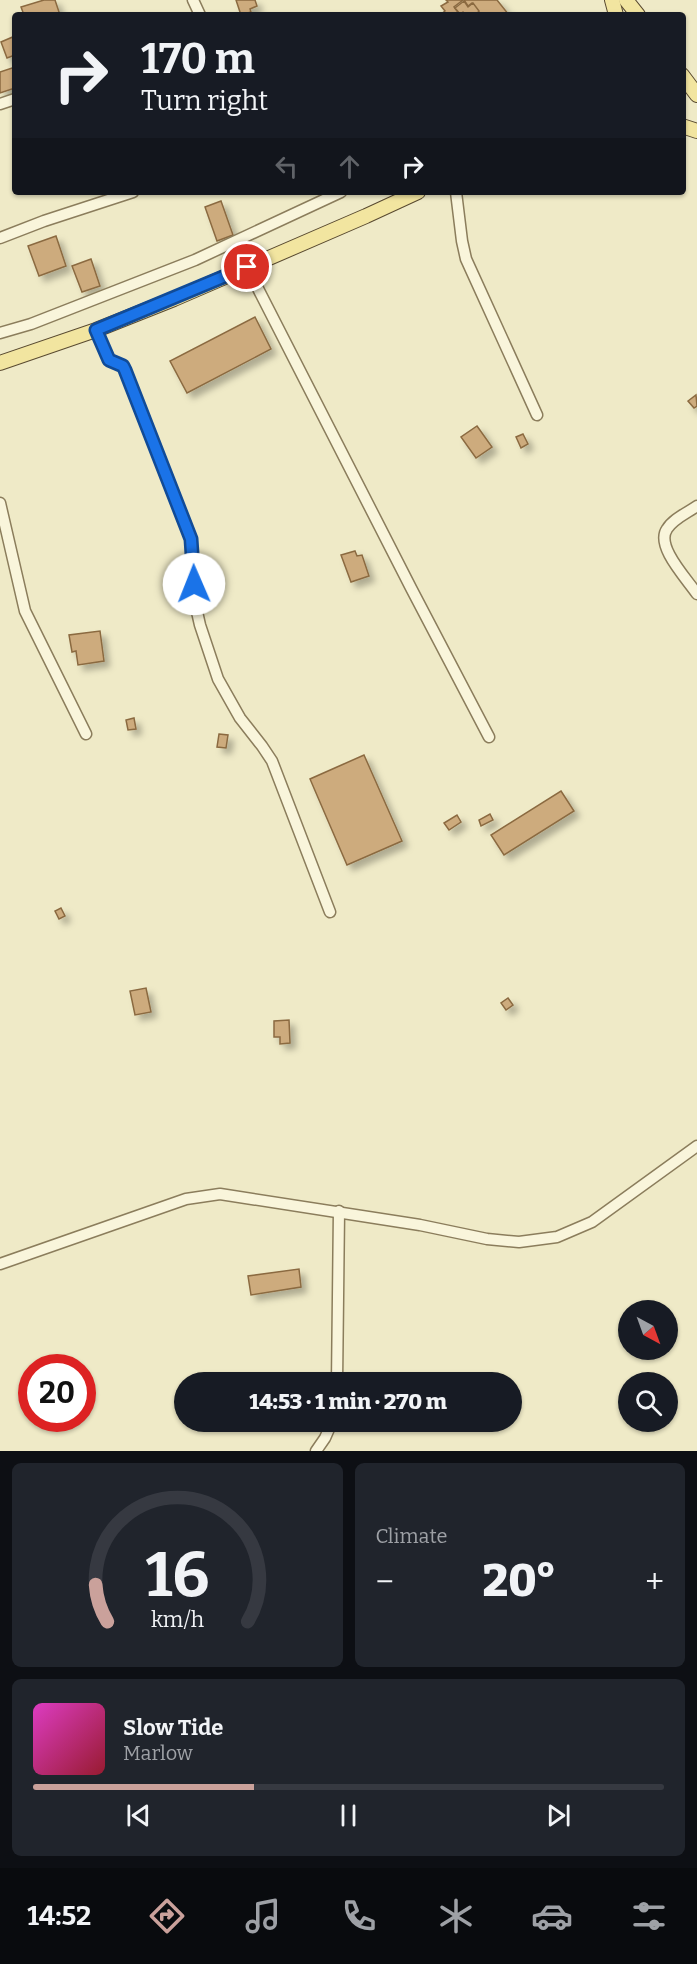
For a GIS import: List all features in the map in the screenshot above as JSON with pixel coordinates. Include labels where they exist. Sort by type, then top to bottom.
[{"type":"main road","points":[[626,0],[636,12]]},
{"type":"main road","points":[[686,80],[697,95]]},
{"type":"main road","points":[[0,363],[96,330],[412,195]]},
{"type":"street","points":[[0,238],[124,195]]},
{"type":"street","points":[[0,333],[31,324],[195,260],[335,195]]},
{"type":"street","points":[[456,195],[466,259],[537,415]]},
{"type":"street","points":[[247,267],[489,737]]},
{"type":"street","points":[[96,330],[109,360],[123,366],[125,370],[191,539],[195,603],[218,679],[240,718],[272,761],[310,865],[330,912]]},
{"type":"street","points":[[0,503],[25,610],[86,734]]},
{"type":"street","points":[[697,506],[667,528],[663,537],[666,549],[697,594]]},
{"type":"street","points":[[0,1264],[186,1199],[220,1194],[339,1211],[488,1239],[519,1242],[556,1237],[592,1222],[697,1146]]},
{"type":"street","points":[[337,1372],[339,1211]]},
{"type":"street","points":[[316,1451],[328,1432]]},
{"type":"building","points":[[44,0],[55,0],[59,12],[23,12],[21,7]]},
{"type":"building","points":[[236,0],[255,0],[257,6],[250,9],[251,12],[240,12]]},
{"type":"building","points":[[446,0],[463,0],[454,7],[458,12],[444,12],[441,6],[448,2]]},
{"type":"building","points":[[464,0],[497,0],[507,12],[479,12],[472,3],[468,6]]},
{"type":"building","points":[[464,1],[468,7],[473,3],[479,11],[458,12],[455,8]]},
{"type":"building","points":[[12,37],[12,56],[7,58],[1,42]]},
{"type":"building","points":[[12,68],[12,89],[0,93],[0,72]]},
{"type":"building","points":[[221,201],[233,235],[217,241],[205,207]]},
{"type":"building","points":[[56,236],[66,266],[39,276],[28,246]]},
{"type":"building","points":[[91,259],[100,286],[82,292],[72,266]]},
{"type":"building","points":[[255,317],[271,349],[187,393],[170,361]]},
{"type":"building","points":[[696,395],[697,406],[694,408],[688,401]]},
{"type":"building","points":[[477,426],[492,447],[476,458],[461,437]]},
{"type":"building","points":[[523,434],[528,444],[521,448],[516,437]]},
{"type":"building","points":[[355,551],[357,556],[362,555],[369,576],[351,582],[341,555]]},
{"type":"building","points":[[100,631],[104,661],[78,665],[76,651],[72,652],[69,635]]},
{"type":"building","points":[[134,718],[136,729],[128,730],[126,720]]},
{"type":"building","points":[[219,734],[228,735],[226,748],[217,747]]},
{"type":"building","points":[[364,755],[402,841],[347,865],[310,779]]},
{"type":"building","points":[[561,791],[574,811],[504,855],[491,835]]},
{"type":"building","points":[[490,814],[493,820],[481,826],[479,820]]},
{"type":"building","points":[[457,815],[461,822],[449,830],[444,823]]},
{"type":"building","points":[[61,908],[65,916],[59,919],[55,911]]},
{"type":"building","points":[[146,988],[151,1012],[135,1015],[130,991]]},
{"type":"building","points":[[508,998],[513,1005],[506,1010],[501,1003]]},
{"type":"building","points":[[289,1020],[290,1043],[280,1044],[280,1037],[274,1037],[274,1021]]},
{"type":"building","points":[[299,1269],[301,1287],[251,1295],[248,1276]]},
{"type":"route","points":[[194,584],[191,539],[173,490],[125,370],[123,366],[109,360],[96,330],[247,267]]}]
